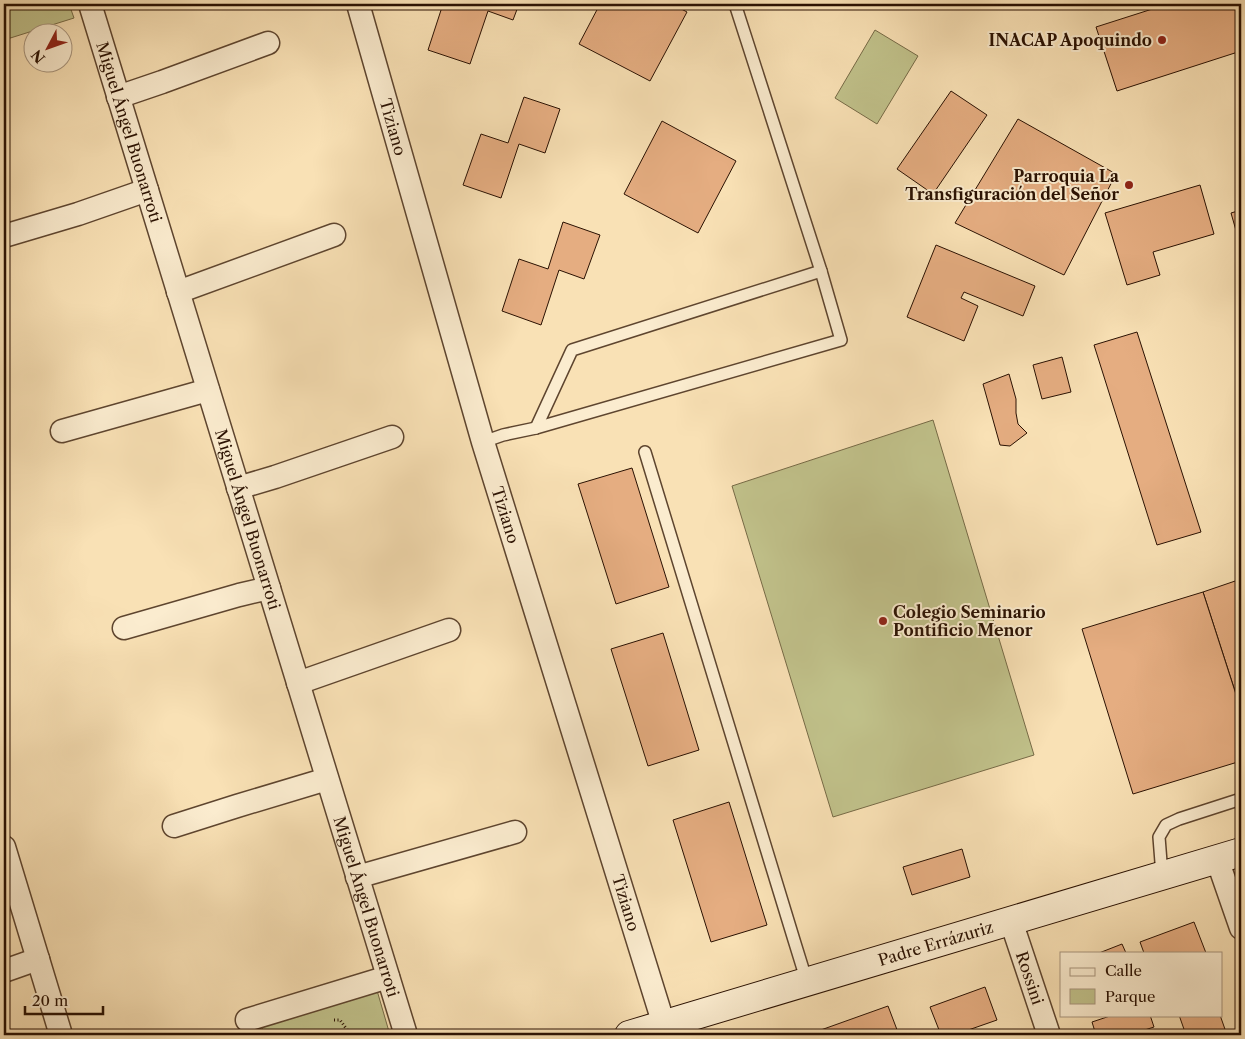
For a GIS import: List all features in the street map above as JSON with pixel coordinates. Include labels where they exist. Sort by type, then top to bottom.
[{"type":"street","name":"Miguel Ángel Buonarroti","points":[[90,4],[406,1035]]},
{"type":"street","name":"Tiziano","points":[[358,4],[483,442],[664,1025]]},
{"type":"street","points":[[118,97],[268,43]]},
{"type":"street","points":[[4,236],[78,214],[147,190]]},
{"type":"street","points":[[178,292],[334,235]]},
{"type":"street","points":[[62,431],[208,390]]},
{"type":"street","points":[[238,488],[392,437]]},
{"type":"street","points":[[124,628],[269,588]]},
{"type":"street","points":[[298,683],[449,630]]},
{"type":"street","points":[[174,826],[327,779]]},
{"type":"street","points":[[357,877],[515,832]]},
{"type":"street","points":[[4,847],[61,1035]]},
{"type":"street","points":[[1229,855],[1241,928]]},
{"type":"street","name":"Padre Errázuriz","points":[[629,1035],[1229,855]]},
{"type":"street","name":"Rossini","points":[[1011,921],[1050,1035]]},
{"type":"street","points":[[4,971],[38,959]]},
{"type":"street","points":[[248,1020],[388,976]]},
{"type":"lane","points":[[483,442],[841,340],[821,271],[735,4]]},
{"type":"lane","points":[[536,428],[572,350],[821,271]]},
{"type":"lane","points":[[645,452],[807,982]]},
{"type":"lane","points":[[1162,875],[1159,837],[1166,825],[1179,818],[1241,799]]},
{"type":"path","points":[[340,1020],[351,1035]]},
{"type":"green space","points":[[4,4],[69,4],[74,18],[61,22],[22,22],[22,34],[4,40]]},
{"type":"green space","points":[[875,30],[918,56],[877,124],[835,98]]},
{"type":"green space","name":"Colegio Seminario Pontificio Menor","points":[[933,420],[1034,755],[833,817],[732,486]]},
{"type":"green space","points":[[376,987],[390,1035],[264,1035],[260,1021]]},
{"type":"building","points":[[443,4],[519,4],[513,20],[488,11],[470,64],[428,50]]},
{"type":"building","points":[[600,4],[672,4],[687,12],[650,81],[579,44]]},
{"type":"building","points":[[1168,4],[1241,4],[1241,51],[1117,91],[1096,27]]},
{"type":"building","points":[[951,91],[987,115],[933,194],[897,169]]},
{"type":"building","points":[[524,97],[560,109],[545,153],[519,144],[501,198],[463,185],[481,134],[508,143]]},
{"type":"building","points":[[1018,119],[1116,174],[1064,275],[955,223]]},
{"type":"building","points":[[662,121],[736,161],[698,233],[624,194]]},
{"type":"building","points":[[1200,185],[1214,234],[1153,252],[1160,275],[1127,285],[1105,213]]},
{"type":"building","points":[[1241,210],[1241,248],[1231,213]]},
{"type":"building","points":[[563,222],[600,235],[584,279],[559,270],[541,325],[502,311],[519,259],[548,269]]},
{"type":"building","points":[[936,245],[1035,286],[1023,316],[964,292],[961,298],[978,306],[964,341],[907,317]]},
{"type":"building","points":[[1137,332],[1201,532],[1157,545],[1094,345]]},
{"type":"building","points":[[1062,357],[1071,392],[1042,399],[1033,365]]},
{"type":"building","points":[[1009,374],[1016,399],[1018,424],[1027,433],[1010,446],[1000,445],[983,384]]},
{"type":"building","points":[[632,468],[669,587],[616,604],[578,484]]},
{"type":"building","points":[[1241,579],[1241,696],[1237,697],[1203,592]]},
{"type":"building","points":[[1203,592],[1241,710],[1241,761],[1133,794],[1082,629]]},
{"type":"building","points":[[663,633],[699,750],[648,766],[611,649]]},
{"type":"building","points":[[729,802],[767,925],[711,942],[673,820]]},
{"type":"building","points":[[962,849],[970,877],[912,895],[903,867]]},
{"type":"building","points":[[1194,922],[1206,952],[1144,952],[1140,942]]},
{"type":"building","points":[[1122,944],[1126,952],[1102,952]]},
{"type":"building","points":[[985,987],[997,1020],[954,1035],[941,1035],[930,1007]]},
{"type":"building","points":[[888,1006],[899,1035],[819,1035],[818,1031]]},
{"type":"building","points":[[1110,1016],[1150,1016],[1154,1027],[1129,1035],[1096,1035],[1092,1022]]},
{"type":"building","points":[[1179,1016],[1220,1016],[1227,1035],[1186,1035]]},
{"type":"place","name":"INACAP Apoquindo","points":[[1162,40]]},
{"type":"place","name":"Parroquia La Transfiguración del Señor","points":[[1129,185]]},
{"type":"place","name":"Colegio Seminario Pontificio Menor","points":[[883,621]]}]
